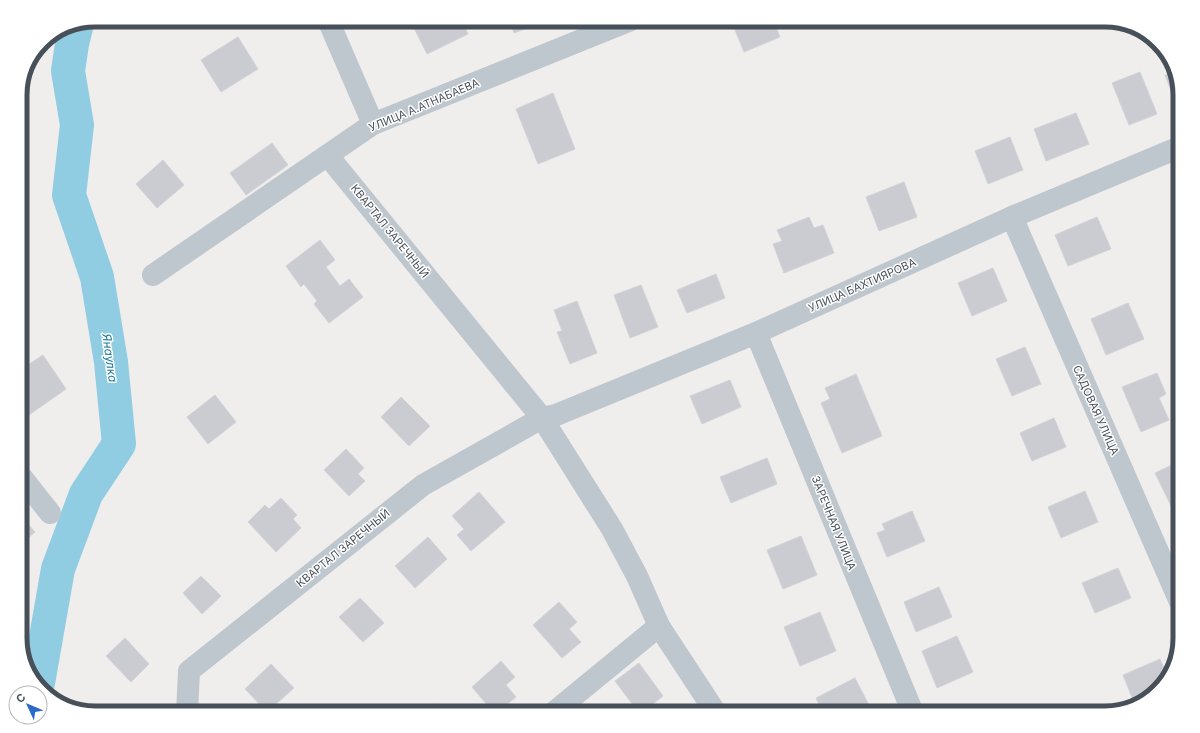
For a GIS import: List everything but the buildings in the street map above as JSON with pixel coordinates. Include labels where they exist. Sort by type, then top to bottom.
[{"type":"street","points":[[331,27],[373,124]]},
{"type":"street","name":"УЛИЦА А.АТНАБАЕВА","points":[[153,275],[373,124],[614,27]]},
{"type":"street","name":"УЛИЦА БАХТИЯРОВА","points":[[542,418],[556,415],[756,333],[1012,217],[1173,150]]},
{"type":"street","name":"КВАРТАЛ ЗАРЕЧНЫЙ","points":[[328,156],[542,418],[612,529],[637,576],[659,626],[711,706]]},
{"type":"street","name":"САДОВАЯ УЛИЦА","points":[[1012,217],[1173,586]]},
{"type":"street","name":"ЗАРЕЧНАЯ УЛИЦА","points":[[756,333],[909,706]]},
{"type":"street","name":"КВАРТАЛ ЗАРЕЧНЫЙ","points":[[187,706],[189,671],[423,485],[542,418]]},
{"type":"street","points":[[27,483],[50,513]]},
{"type":"street","points":[[562,706],[659,626]]},
{"type":"waterway","name":"Янаулка","points":[[39,676],[58,569],[86,494],[119,444],[111,362],[97,277],[69,195],[77,125],[68,71],[75,30]]}]
